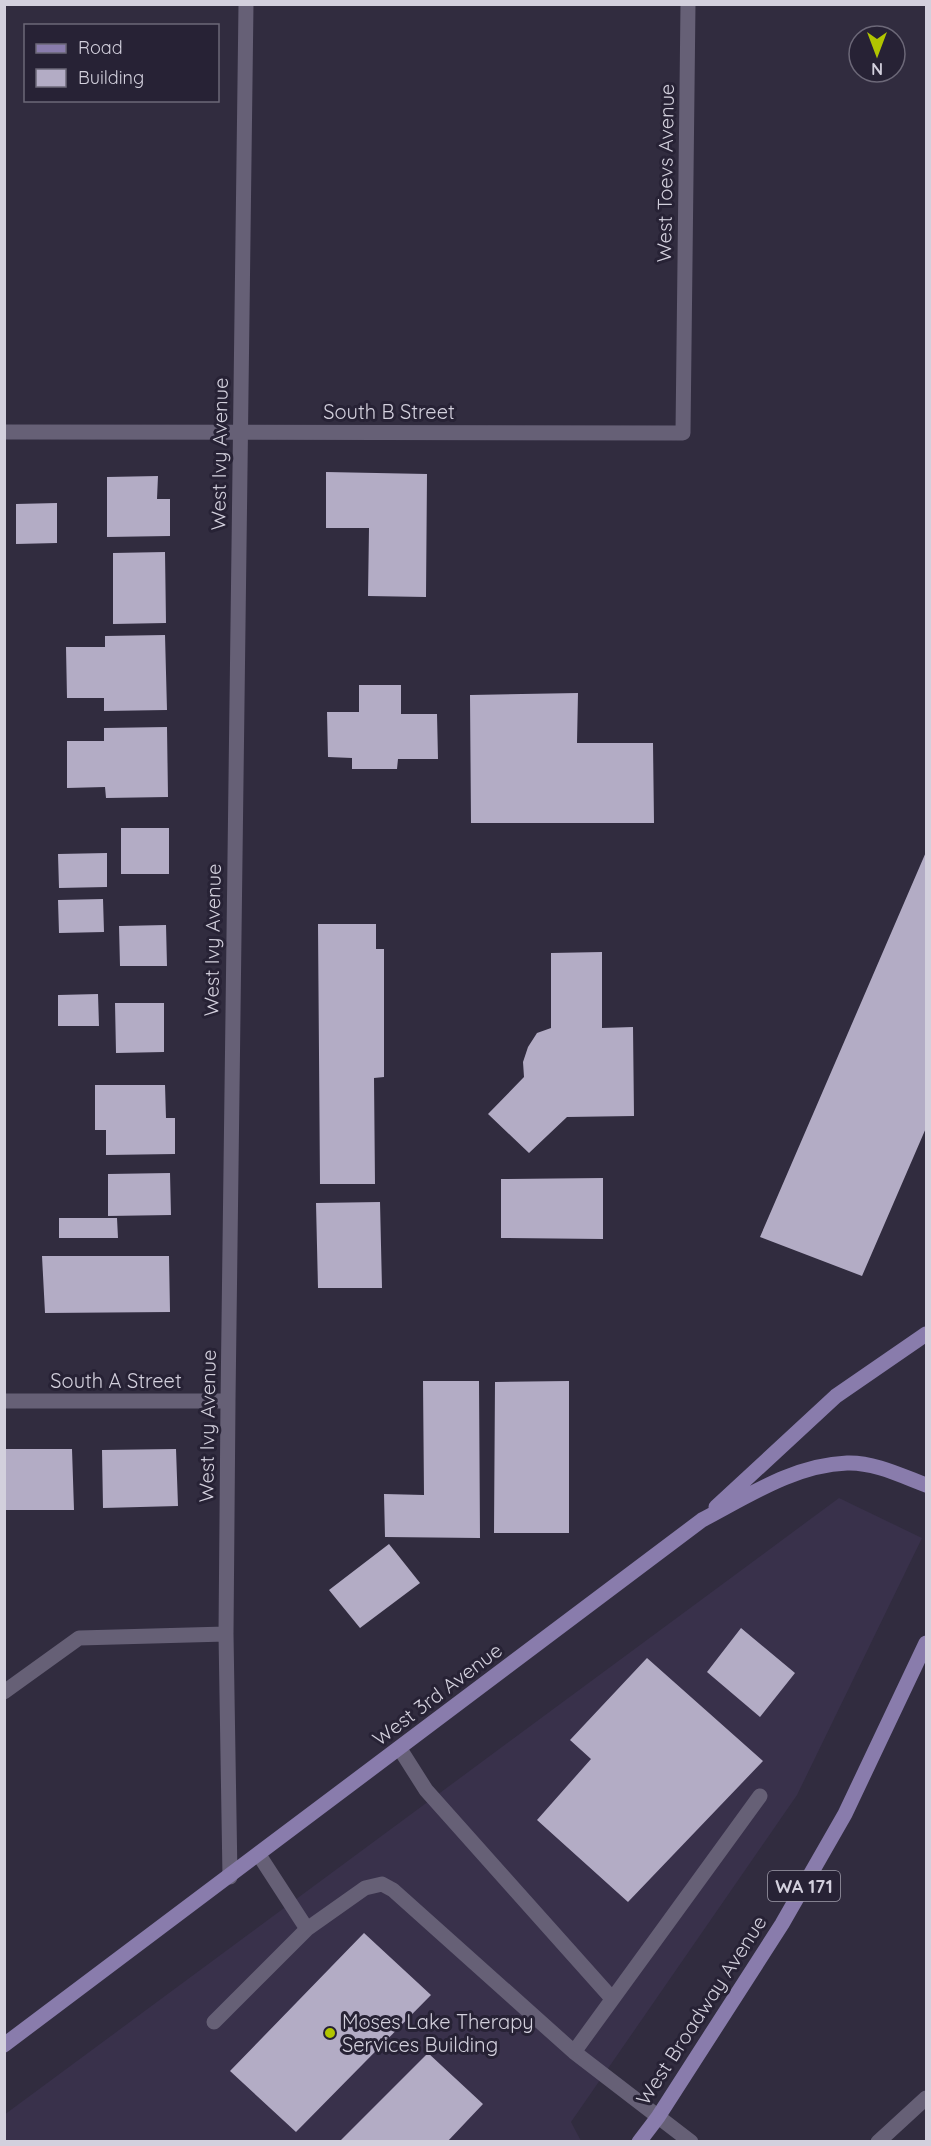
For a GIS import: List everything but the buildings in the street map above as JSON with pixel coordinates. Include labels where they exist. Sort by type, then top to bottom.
[{"type":"main road","points":[[702,1520],[836,1396],[927,1334]]},
{"type":"main road","name":"West 3rd Avenue","points":[[4,2045],[702,1520],[791,1474],[848,1462],[885,1469],[927,1485]]},
{"type":"main road","name":"West Broadway Avenue","points":[[639,2142],[658,2117],[782,1924],[845,1814],[927,1643]]},
{"type":"street","name":"West Ivy Avenue","points":[[230,1876],[226,1634],[246,4]]},
{"type":"street","name":"West Toevs Avenue","points":[[684,343],[688,4]]},
{"type":"street","name":"South B Street","points":[[4,432],[683,433],[684,343]]},
{"type":"street","name":"South A Street","points":[[4,1401],[228,1401]]},
{"type":"street","points":[[4,1692],[79,1638],[226,1634]]},
{"type":"street","points":[[399,1749],[426,1790],[608,1994],[614,1997]]},
{"type":"street","points":[[574,2052],[760,1796]]},
{"type":"street","points":[[259,1855],[307,1929]]},
{"type":"street","points":[[214,2022],[307,1929],[365,1888],[382,1884],[393,1890],[574,2052],[691,2142]]},
{"type":"street","points":[[878,2142],[927,2098]]},
{"type":"shaded area","points":[[839,1498],[922,1538],[797,1795],[571,2122],[581,2141],[5,2142],[4,2115]]},
{"type":"place","name":"Moses Lake Therapy Services Building","points":[[330,2033]]}]
